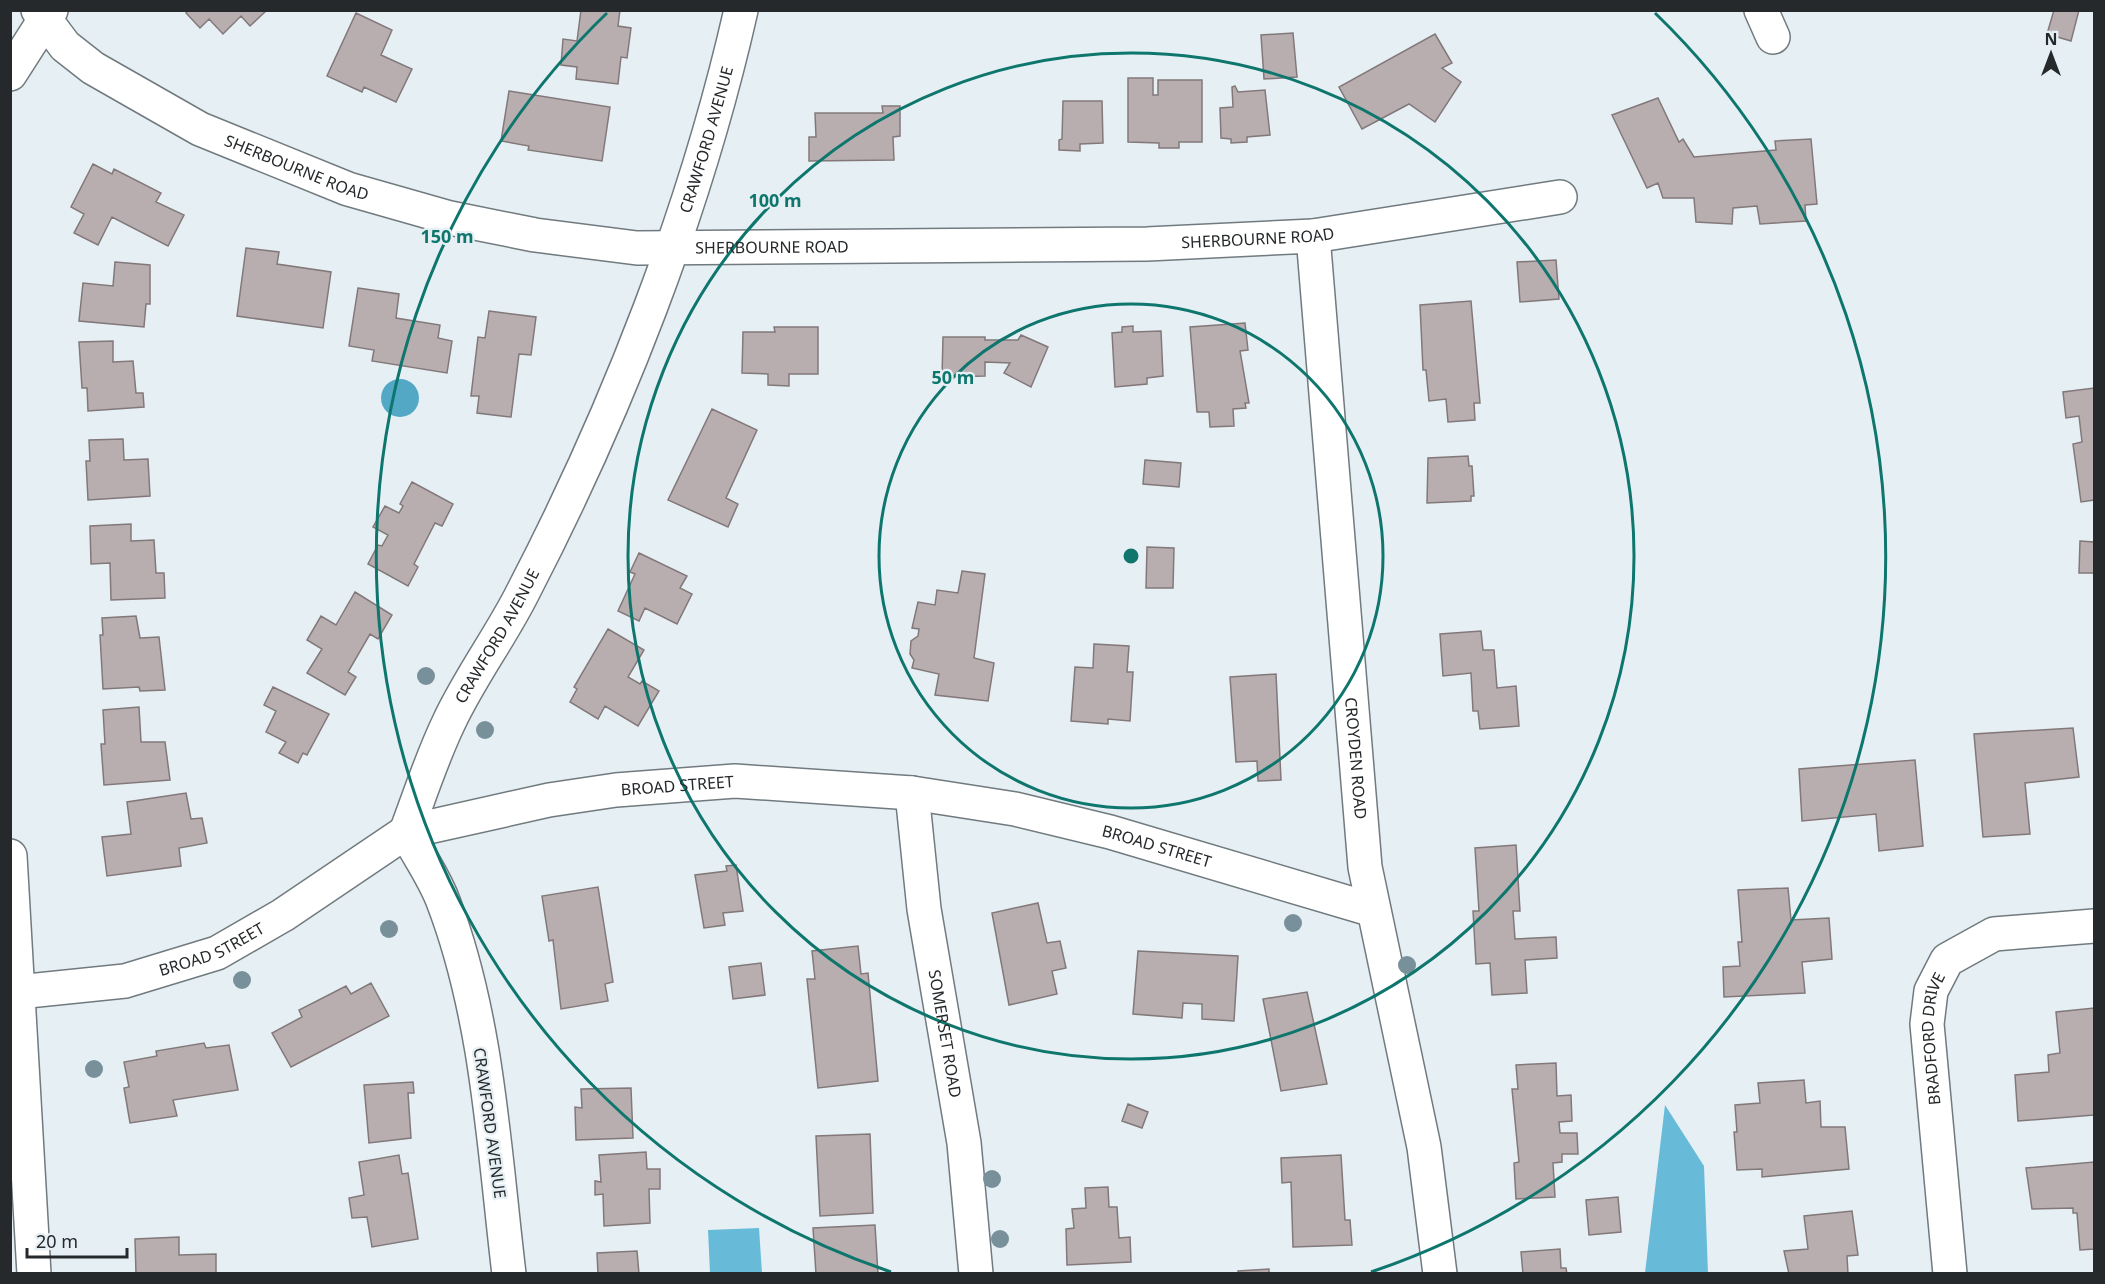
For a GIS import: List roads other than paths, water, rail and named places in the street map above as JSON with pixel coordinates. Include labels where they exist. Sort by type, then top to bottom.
[{"type":"street","name":"CRAWFORD AVENUE","points":[[509,1274],[485,1072],[460,951],[442,899],[406,832],[449,721],[523,592],[597,437],[673,248],[726,77],[741,10]]},
{"type":"street","name":"SHERBOURNE ROAD","points":[[45,14],[66,46],[93,68],[200,129],[348,189],[450,218],[536,234],[637,248],[1147,244],[1313,236],[1560,197]]},
{"type":"street","points":[[10,74],[45,14]]},
{"type":"street","name":"CROYDEN ROAD","points":[[1313,236],[1365,867],[1372,910],[1424,1147],[1440,1274]]},
{"type":"street","name":"BROAD STREET","points":[[14,992],[124,981],[217,953],[283,915],[406,832],[520,805],[616,790],[735,781],[912,793],[1015,809],[1110,832],[1372,910]]},
{"type":"street","name":"SOMERSET ROAD","points":[[912,793],[924,909],[964,1143],[976,1274]]},
{"type":"street","points":[[11,868],[14,992],[34,1274]]},
{"type":"street","name":"BRADFORD DRIVE","points":[[1950,1274],[1927,1024],[1931,991],[1947,960],[1994,934],[2094,926]]}]
